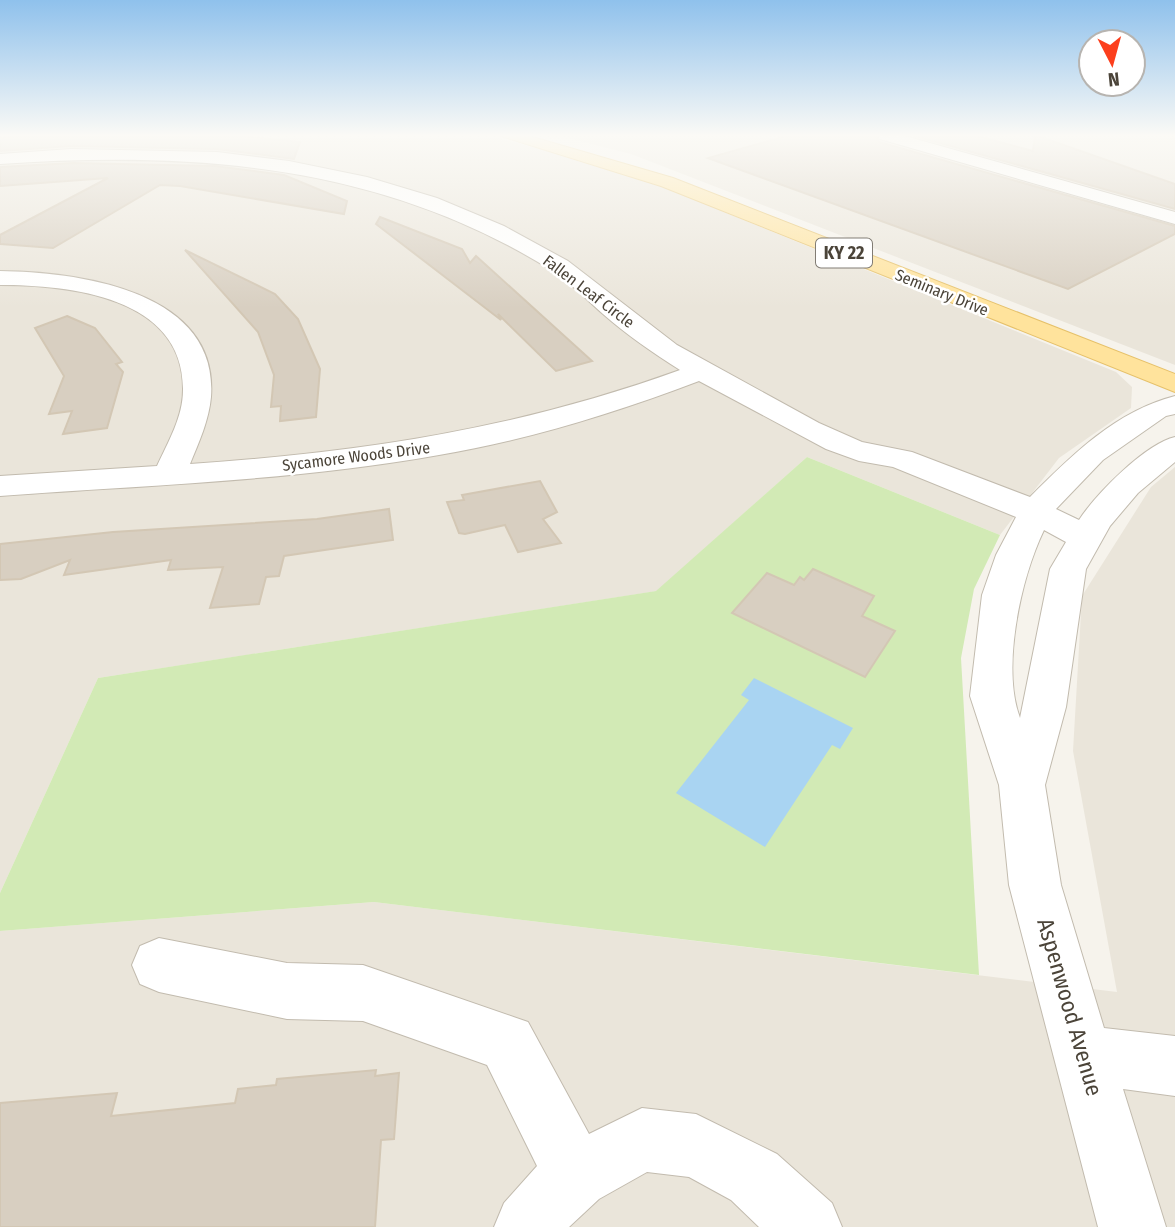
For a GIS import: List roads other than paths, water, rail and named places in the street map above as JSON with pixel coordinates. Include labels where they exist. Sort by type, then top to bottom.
[{"type":"main road","name":"Seminary Drive","points":[[695,193],[1175,384]]},
{"type":"street","name":"Fallen Leaf Circle","points":[[400,193],[488,226],[541,255],[593,291],[619,314],[702,371],[826,437],[868,454],[888,469],[976,508],[1032,518],[1086,538]]},
{"type":"street","points":[[1088,193],[1175,218]]},
{"type":"street","points":[[0,278],[52,278],[91,284],[138,302],[178,333],[190,350],[197,387],[191,423],[170,474]]},
{"type":"street","name":"Sycamore Woods Drive","points":[[0,486],[324,462],[476,439],[605,405],[702,371]]},
{"type":"street","name":"Aspenwood Avenue","points":[[1132,1227],[1035,885],[1023,785],[990,696],[1001,595],[1014,555],[1032,518],[1092,453],[1156,410],[1175,405]]},
{"type":"street","name":"Aspenwood Avenue","points":[[1023,785],[1045,708],[1068,569],[1095,521],[1126,486],[1175,446]]},
{"type":"street","points":[[159,965],[287,991],[363,993],[507,1043],[576,1176]]},
{"type":"street","points":[[1084,1055],[1175,1066]]},
{"type":"street","points":[[528,1227],[552,1196],[576,1176],[642,1140],[696,1146],[754,1177],[808,1227]]},
{"type":"water","points":[[754,678],[853,728],[840,749],[832,745],[765,847],[676,793],[749,700],[741,695]]}]
